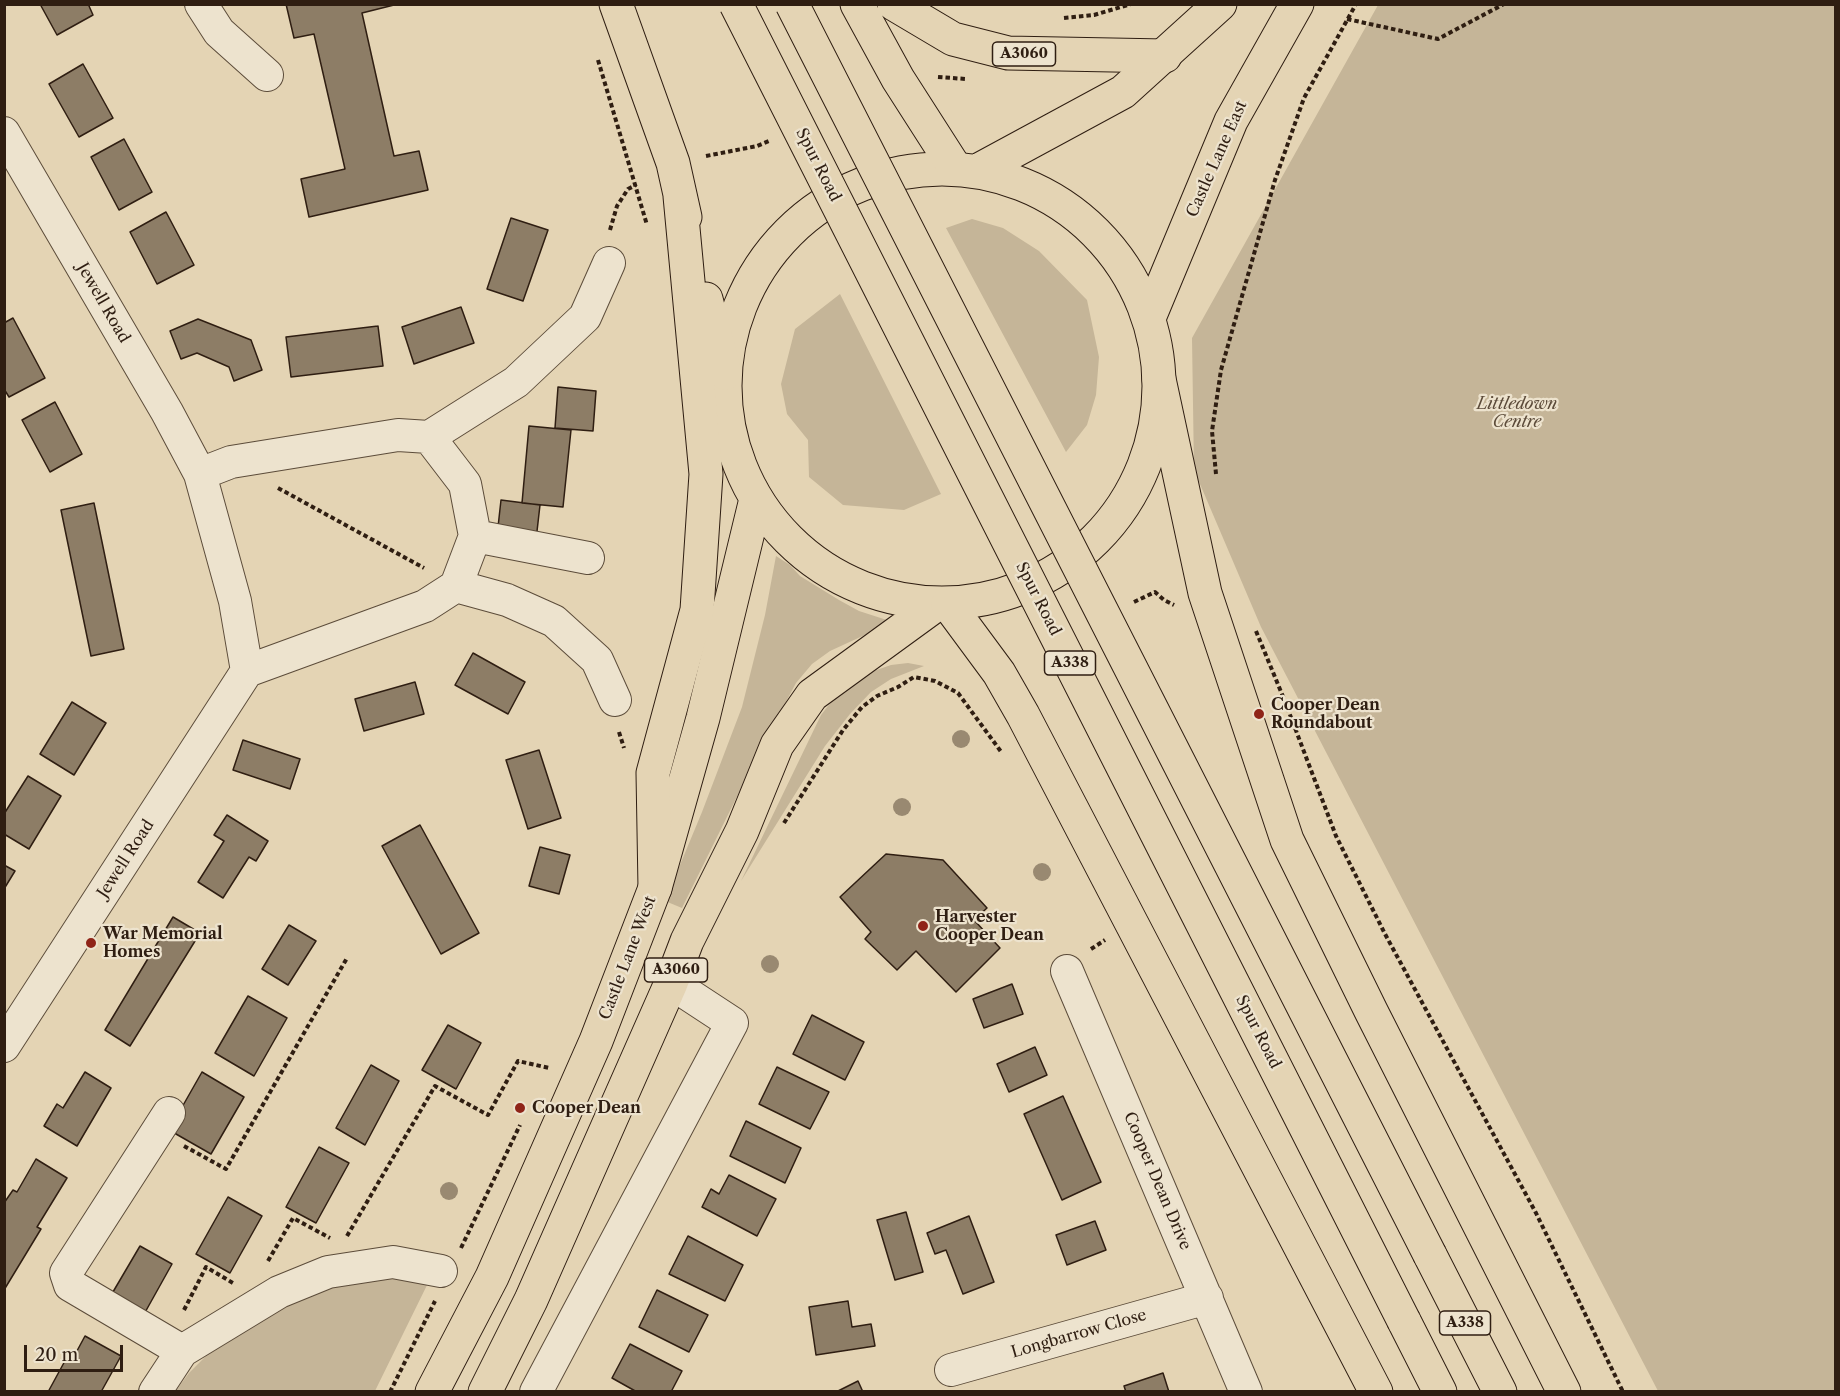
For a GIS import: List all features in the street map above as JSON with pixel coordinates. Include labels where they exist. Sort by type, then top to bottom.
[{"type":"main road","points":[[616,4],[673,163],[725,373],[730,438],[756,499],[782,534],[815,563],[852,585],[894,599],[942,604],[997,598],[1029,587],[1074,558],[1121,509],[1151,447],[1159,379]]},
{"type":"main road","name":"Spur Road","points":[[736,4],[1440,1392]]},
{"type":"main road","name":"A338","points":[[792,4],[1500,1392]]},
{"type":"main road","points":[[857,4],[898,79],[966,169]]},
{"type":"main road","name":"A3060","points":[[894,4],[953,39],[1008,53],[1165,56]]},
{"type":"main road","points":[[966,169],[1123,92],[1220,4]]},
{"type":"main road","name":"Castle Lane East","points":[[1149,318],[1231,121],[1298,4]]},
{"type":"main road","points":[[725,373],[735,317],[760,265],[798,222],[845,190],[898,172],[966,169],[1034,188],[1083,220],[1123,265],[1149,318],[1159,379],[1205,593],[1287,840],[1564,1392]]},
{"type":"main road","points":[[655,888],[653,773],[697,610],[706,474],[680,196]]},
{"type":"main road","name":"Castle Lane West","points":[[432,1392],[497,1266],[596,1041],[655,888],[703,718],[756,499]]},
{"type":"main road","points":[[942,604],[999,673],[1023,715],[1376,1392]]},
{"type":"main road","name":"A3060","points":[[485,1392],[531,1300],[672,982],[687,941],[742,831],[777,745],[812,695],[942,604]]},
{"type":"main road","points":[[1485,1237],[1573,1392]]},
{"type":"street","points":[[201,4],[219,32],[267,75]]},
{"type":"street","name":"Jewell Road","points":[[4,133],[200,474],[235,601],[247,671],[4,1046]]},
{"type":"street","points":[[200,474],[231,462],[398,435],[429,437],[516,382],[585,316],[609,262]]},
{"type":"street","points":[[247,671],[425,606],[456,586],[475,536],[465,484],[429,437]]},
{"type":"street","points":[[475,536],[588,558]]},
{"type":"street","points":[[456,586],[507,600],[554,621],[597,660],[615,700]]},
{"type":"street","name":"Cooper Dean Drive","points":[[1067,971],[1246,1392]]},
{"type":"street","points":[[536,1392],[732,1023],[672,982]]},
{"type":"street","points":[[163,1122],[66,1273],[70,1285],[182,1352]]},
{"type":"street","points":[[155,1392],[182,1352],[335,1258],[393,1262],[446,1272]]},
{"type":"street","name":"Longbarrow Close","points":[[951,1370],[1207,1298]]},
{"type":"path","points":[[1216,478],[1212,431],[1221,370],[1275,180],[1304,98],[1356,4]]},
{"type":"path","points":[[1347,20],[1438,39],[1504,4]]},
{"type":"path","points":[[596,54],[632,172]]},
{"type":"path","points":[[609,262],[605,251],[617,206],[628,189],[636,185]]},
{"type":"path","points":[[231,462],[456,586]]},
{"type":"path","points":[[1254,628],[1284,699],[1336,836],[1385,934],[1536,1213],[1623,1392]]},
{"type":"path","points":[[779,831],[843,730],[862,707],[877,696],[914,677],[935,681],[958,693],[1006,757]]},
{"type":"path","points":[[1067,971],[1068,965],[1105,940],[1100,929]]},
{"type":"path","points":[[163,1122],[226,1170],[347,958]]},
{"type":"path","points":[[266,1265],[293,1218],[335,1258],[435,1086],[488,1115],[518,1061],[552,1069],[549,1076]]},
{"type":"path","points":[[390,1392],[446,1272],[523,1121]]},
{"type":"green space","name":"Littledown Centre","points":[[1378,5],[1835,5],[1835,1391],[1658,1391],[1261,627],[1194,470],[1192,338]]},
{"type":"green space","points":[[972,219],[1003,228],[1039,251],[1087,300],[1099,357],[1096,395],[1087,425],[1066,452],[946,228]]},
{"type":"green space","points":[[840,294],[941,494],[904,510],[843,505],[809,477],[808,440],[787,414],[781,384],[795,329]]},
{"type":"green space","points":[[776,556],[790,565],[800,576],[839,600],[859,611],[893,622],[830,651],[812,664],[796,683],[682,908],[665,901],[742,707],[765,615]]},
{"type":"green space","points":[[908,663],[924,666],[891,679],[871,692],[850,714],[825,746],[741,881],[821,715],[838,693],[865,674],[891,665]]},
{"type":"green space","points":[[417,1275],[430,1279],[375,1391],[175,1392],[189,1373],[214,1348],[297,1299],[350,1281]]},
{"type":"building","points":[[40,4],[92,4],[89,6],[93,15],[57,35]]},
{"type":"building","points":[[286,4],[398,4],[362,13],[394,156],[419,151],[428,190],[309,217],[301,179],[345,169],[314,34],[294,38]]},
{"type":"building","points":[[83,64],[113,118],[79,137],[49,84]]},
{"type":"building","points":[[124,139],[152,192],[119,210],[91,157]]},
{"type":"building","points":[[166,212],[194,265],[157,284],[130,232]]},
{"type":"building","points":[[511,218],[548,230],[523,301],[487,289]]},
{"type":"building","points":[[461,307],[474,343],[414,364],[402,327]]},
{"type":"building","points":[[13,318],[45,378],[9,397],[4,389],[4,323]]},
{"type":"building","points":[[198,319],[251,340],[262,370],[234,381],[229,367],[197,353],[181,359],[170,331]]},
{"type":"building","points":[[378,326],[383,366],[291,377],[286,337]]},
{"type":"building","points":[[558,387],[596,391],[593,431],[555,428]]},
{"type":"building","points":[[55,402],[82,454],[50,472],[22,420]]},
{"type":"building","points":[[529,426],[571,430],[563,507],[522,503]]},
{"type":"building","points":[[501,500],[540,505],[536,540],[497,536]]},
{"type":"building","points":[[94,503],[124,649],[91,656],[61,510]]},
{"type":"building","points":[[473,653],[525,682],[508,714],[455,685]]},
{"type":"building","points":[[415,682],[424,714],[364,731],[355,699]]},
{"type":"building","points":[[72,702],[106,723],[74,775],[40,754]]},
{"type":"building","points":[[243,740],[300,759],[290,789],[233,770]]},
{"type":"building","points":[[539,750],[561,818],[528,829],[506,760]]},
{"type":"building","points":[[28,776],[61,796],[29,849],[4,834],[4,814]]},
{"type":"building","points":[[227,815],[268,841],[256,861],[249,857],[223,898],[198,882],[224,841],[214,835]]},
{"type":"building","points":[[420,825],[479,933],[441,954],[382,846]]},
{"type":"building","points":[[540,847],[570,855],[559,894],[529,886]]},
{"type":"building","name":"Harvester Cooper Dean","points":[[886,854],[943,860],[987,908],[974,920],[1000,948],[956,992],[916,951],[897,970],[865,939],[871,932],[840,897]]},
{"type":"building","points":[[4,865],[15,871],[4,889]]},
{"type":"building","points":[[173,917],[200,933],[130,1046],[105,1030]]},
{"type":"building","points":[[289,925],[316,941],[288,985],[262,969]]},
{"type":"building","points":[[1012,984],[1023,1014],[984,1028],[973,999]]},
{"type":"building","points":[[248,996],[287,1018],[254,1076],[215,1053]]},
{"type":"building","points":[[812,1015],[864,1042],[845,1080],[793,1054]]},
{"type":"building","points":[[448,1025],[481,1043],[456,1089],[422,1070]]},
{"type":"building","points":[[1035,1047],[1047,1075],[1009,1092],[997,1064]]},
{"type":"building","points":[[371,1065],[399,1081],[365,1145],[336,1128]]},
{"type":"building","points":[[777,1067],[829,1092],[810,1129],[759,1104]]},
{"type":"building","points":[[85,1072],[111,1088],[77,1146],[44,1126],[57,1104],[63,1108]]},
{"type":"building","points":[[202,1072],[244,1097],[211,1154],[169,1130]]},
{"type":"building","points":[[1063,1096],[1101,1182],[1062,1200],[1024,1114]]},
{"type":"building","points":[[746,1121],[801,1148],[785,1183],[730,1156]]},
{"type":"building","points":[[319,1147],[349,1163],[316,1223],[286,1207]]},
{"type":"building","points":[[36,1159],[67,1178],[37,1227],[41,1229],[4,1290],[4,1203],[13,1190],[17,1192]]},
{"type":"building","points":[[729,1175],[776,1199],[757,1236],[702,1207],[711,1189],[719,1194]]},
{"type":"building","points":[[228,1197],[262,1216],[230,1273],[196,1254]]},
{"type":"building","points":[[906,1212],[923,1272],[895,1280],[877,1220]]},
{"type":"building","points":[[969,1216],[994,1282],[963,1294],[946,1250],[935,1254],[927,1233]]},
{"type":"building","points":[[1095,1221],[1106,1250],[1067,1265],[1056,1235]]},
{"type":"building","points":[[688,1236],[743,1265],[725,1301],[669,1274]]},
{"type":"building","points":[[140,1246],[172,1264],[143,1316],[110,1297]]},
{"type":"building","points":[[657,1290],[708,1315],[689,1352],[639,1327]]},
{"type":"building","points":[[848,1301],[852,1327],[871,1324],[875,1346],[816,1355],[809,1307]]},
{"type":"building","points":[[85,1336],[121,1356],[101,1392],[48,1392],[66,1359],[71,1362]]},
{"type":"building","points":[[630,1344],[682,1371],[671,1392],[637,1392],[612,1378]]},
{"type":"building","points":[[1163,1373],[1169,1392],[1126,1392],[1124,1386]]},
{"type":"building","points":[[858,1381],[863,1392],[836,1392]]},
{"type":"place","name":"Cooper Dean Roundabout","points":[[1259,714]]},
{"type":"place","name":"Harvester Cooper Dean","points":[[923,926]]},
{"type":"place","name":"War Memorial Homes","points":[[91,943]]},
{"type":"place","name":"Cooper Dean","points":[[520,1108]]}]
